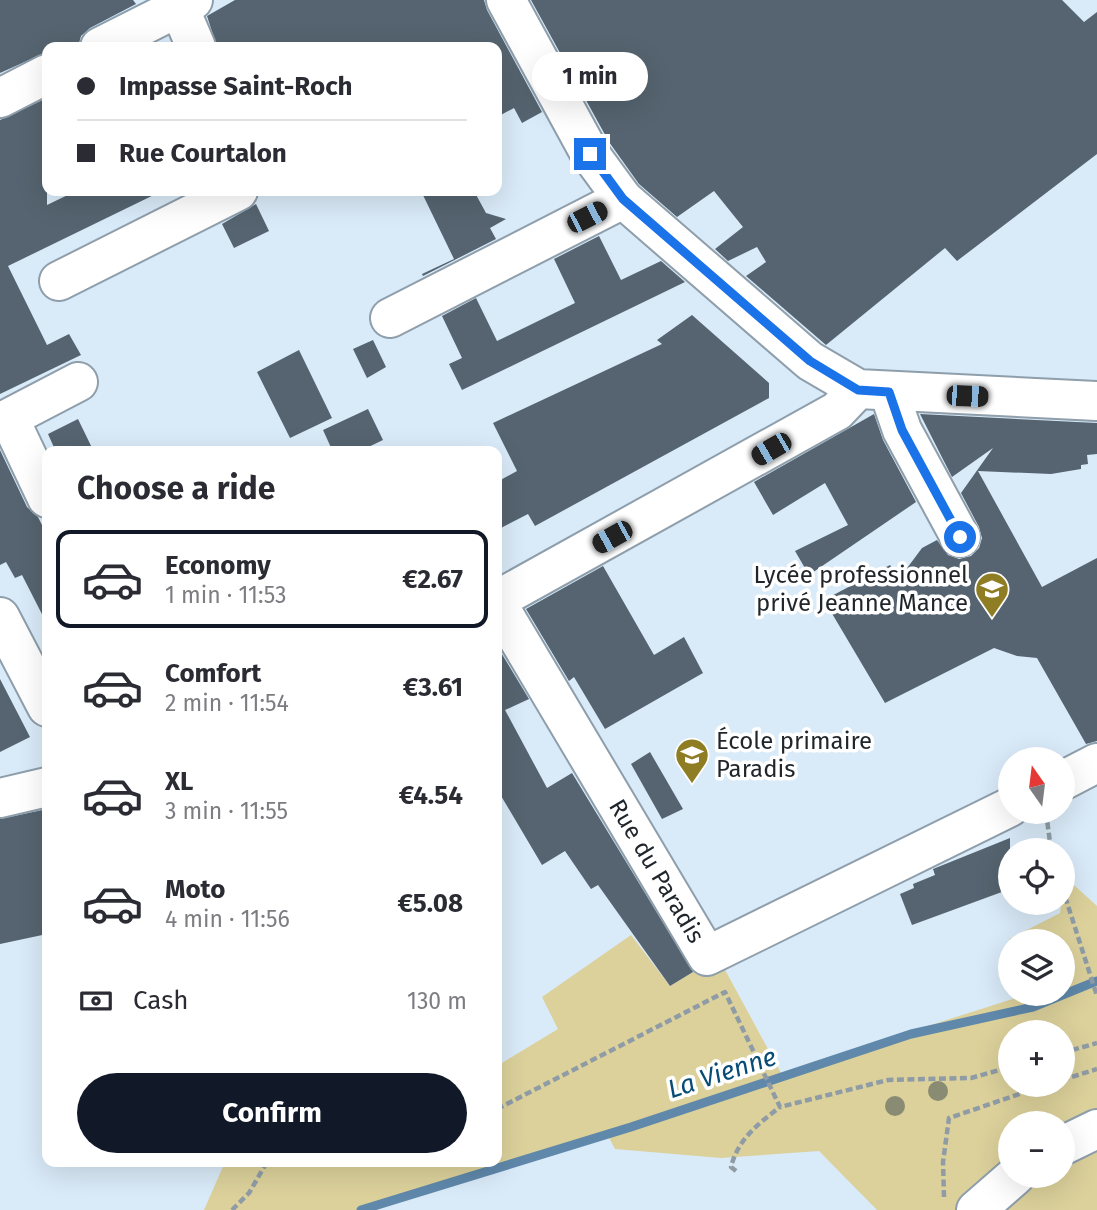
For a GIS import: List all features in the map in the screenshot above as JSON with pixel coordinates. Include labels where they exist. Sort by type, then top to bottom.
[{"type":"street","points":[[506,0],[511,44],[623,199],[810,361],[874,391],[1097,401]]},
{"type":"street","points":[[110,42],[186,4],[195,42]]},
{"type":"street","points":[[0,98],[42,77]]},
{"type":"street","points":[[59,281],[228,196]]},
{"type":"street","points":[[390,318],[623,199]]},
{"type":"street","points":[[42,487],[9,418],[78,382]]},
{"type":"street","points":[[874,391],[902,430],[960,537]]},
{"type":"street","points":[[502,599],[874,391]]},
{"type":"street","name":"Rue du Paradis","points":[[502,610],[707,956],[998,813]]},
{"type":"street","points":[[0,617],[42,697]]},
{"type":"street","points":[[1075,774],[1097,763]]},
{"type":"street","points":[[0,798],[42,788]]},
{"type":"street","points":[[1075,1140],[1097,1129]]},
{"type":"street","points":[[960,1207],[998,1186]]},
{"type":"path","points":[[1071,915],[1096,994]]},
{"type":"path","points":[[502,1107],[724,992],[780,1107]]},
{"type":"path","points":[[1075,1049],[1097,1043]]},
{"type":"path","points":[[1075,1076],[1097,1069]]},
{"type":"path","points":[[736,1171],[732,1167],[734,1154],[748,1134],[780,1107],[888,1080],[971,1077],[998,1070]]},
{"type":"path","points":[[960,1207],[943,1162],[949,1118],[1011,1097]]},
{"type":"path","points":[[232,1210],[249,1193],[264,1167]]},
{"type":"shaded area","points":[[1075,886],[1097,906],[1097,1210],[877,1210],[819,1151],[721,1158],[615,1149],[606,1132],[502,1165],[502,1063],[558,1029],[542,997],[631,935],[670,986],[701,967],[724,968],[781,1073],[998,1004],[998,1006],[1075,1006],[1075,929],[1029,929],[1056,915],[1075,915]]},
{"type":"shaded area","points":[[223,1167],[496,1167],[361,1210],[204,1210]]},
{"type":"building","points":[[0,0],[133,0],[136,4],[90,28],[81,36],[79,42],[42,42],[42,54],[0,73]]},
{"type":"building","points":[[235,0],[484,0],[542,112],[522,123],[514,108],[502,114],[502,42],[215,42],[207,16]]},
{"type":"building","points":[[531,0],[1062,0],[1084,22],[1097,12],[1097,154],[957,261],[945,248],[826,345],[746,276],[766,262],[757,247],[728,261],[715,249],[743,227],[714,191],[677,217],[639,184],[609,142]]},
{"type":"building","points":[[42,100],[42,196],[47,196],[47,205],[66,196],[152,196],[8,266],[47,345],[69,334],[81,355],[0,394],[0,120]]},
{"type":"building","points":[[423,196],[477,196],[486,213],[506,219],[490,228],[496,239],[423,276],[422,274],[454,259]]},
{"type":"building","points":[[256,204],[269,231],[234,248],[222,224]]},
{"type":"building","points":[[599,236],[621,280],[661,261],[685,282],[462,390],[449,364],[462,358],[442,316],[476,298],[497,341],[575,303],[554,259]]},
{"type":"building","points":[[692,315],[769,383],[769,398],[535,526],[528,514],[502,527],[502,479],[517,471],[493,423],[662,344],[657,340]]},
{"type":"building","points":[[373,340],[386,367],[367,378],[353,349]]},
{"type":"building","points":[[299,350],[332,418],[290,438],[257,372]]},
{"type":"building","points":[[368,409],[383,440],[370,446],[330,446],[323,430]]},
{"type":"building","points":[[874,414],[883,440],[916,502],[809,575],[795,551],[848,525],[825,483],[773,515],[754,482]]},
{"type":"building","points":[[920,414],[1097,423],[1097,454],[1087,455],[1088,464],[1081,465],[1081,469],[1051,474],[978,471],[1042,587],[1097,558],[1097,741],[1086,744],[1037,658],[1017,656],[994,648],[885,703],[824,600],[890,565],[899,579],[922,548],[937,540],[948,555],[959,559],[971,556],[979,548],[982,538],[979,527],[961,493],[993,448],[952,477]]},
{"type":"building","points":[[78,419],[91,446],[53,446],[48,434]]},
{"type":"building","points":[[0,450],[27,507],[42,525],[42,614],[22,575],[15,578],[6,562],[0,565]]},
{"type":"building","points":[[603,566],[654,655],[684,637],[703,673],[605,729],[574,677],[569,681],[526,609]]},
{"type":"building","points":[[502,654],[529,699],[505,710],[547,788],[572,773],[693,972],[670,986],[598,885],[591,889],[565,851],[542,865],[502,797]]},
{"type":"building","points":[[0,679],[30,737],[0,752]]},
{"type":"building","points":[[650,752],[683,809],[662,819],[631,764]]},
{"type":"building","points":[[42,810],[42,935],[0,944],[0,819]]},
{"type":"building","points":[[998,843],[998,893],[912,925],[900,894],[914,888],[913,884],[935,875],[933,869]]},
{"type":"waterway","name":"La Vienne","points":[[502,1167],[911,1034],[1033,1007],[1097,981]]},
{"type":"waterway","name":"La Vienne","points":[[361,1210],[501,1167]]},
{"type":"place","name":"Lycée professionnel privé Jeanne Mance","points":[[992,619]]},
{"type":"place","name":"École primaire Paradis","points":[[692,785]]},
{"type":"route","points":[[590,154],[623,199],[810,361],[858,390],[889,392],[902,430],[960,537]]}]
